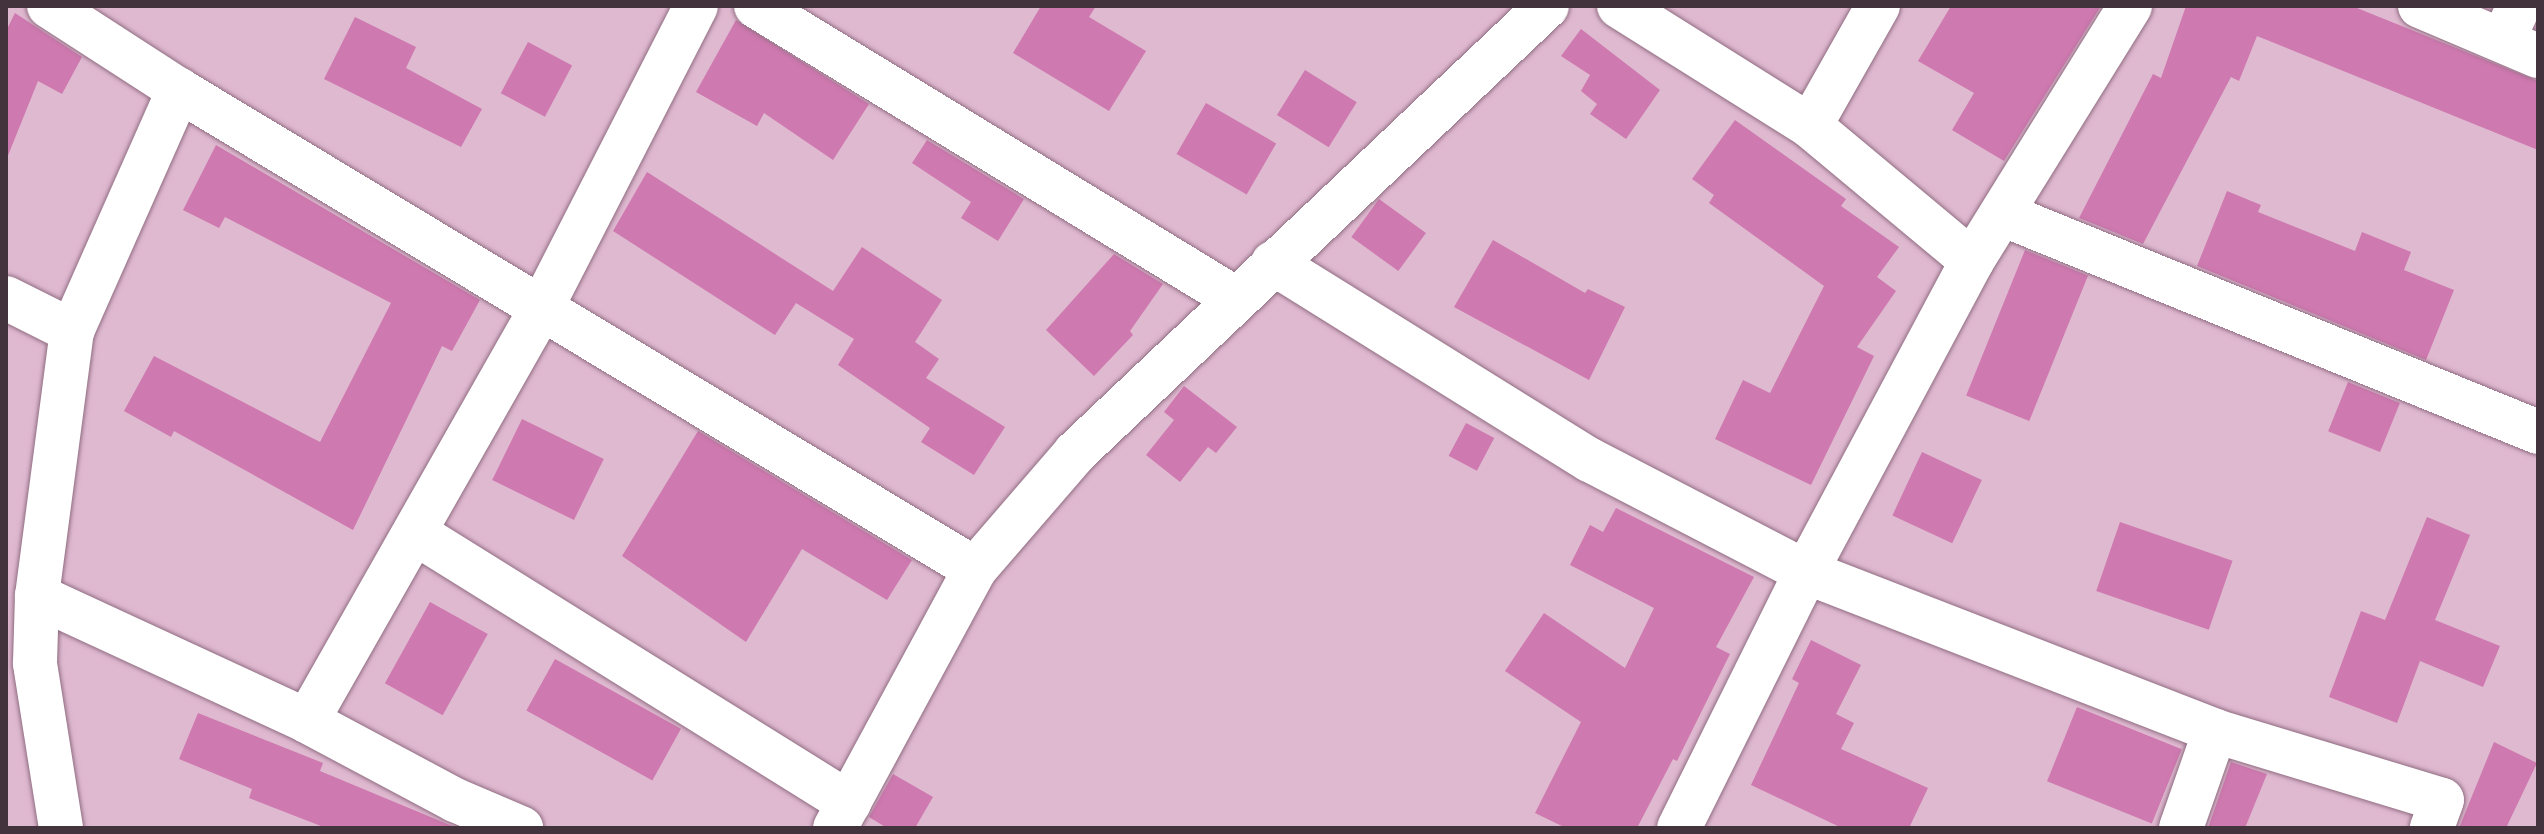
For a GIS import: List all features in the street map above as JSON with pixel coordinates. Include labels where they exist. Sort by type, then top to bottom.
[{"type":"street","points":[[49,6],[179,90],[975,569]]},
{"type":"street","points":[[307,721],[417,534],[542,307],[696,6]]},
{"type":"street","points":[[756,6],[1236,299]]},
{"type":"street","points":[[417,534],[842,815],[975,569],[1075,453],[1547,6]]},
{"type":"street","points":[[1619,6],[1810,126],[1972,261]]},
{"type":"street","points":[[1810,126],[1878,6]]},
{"type":"street","points":[[1679,828],[1806,572],[1972,261],[2130,6]]},
{"type":"street","points":[[2420,6],[2520,34]]},
{"type":"street","points":[[61,828],[21,665],[37,596],[72,331],[179,90]]},
{"type":"street","points":[[2002,214],[2538,432]]},
{"type":"street","points":[[1273,263],[1590,460],[1806,572],[2215,731],[2442,800],[2432,828]]},
{"type":"street","points":[[6,298],[72,331]]},
{"type":"street","points":[[37,596],[307,721],[449,814],[521,828]]},
{"type":"street","points":[[2181,828],[2215,731]]},
{"type":"building","points":[[1041,6],[1096,6],[1089,17],[1146,51],[1109,111],[1013,53]]},
{"type":"building","points":[[1951,6],[2101,6],[2004,161],[1952,130],[1974,93],[1918,61]]},
{"type":"building","points":[[2186,6],[2352,6],[2538,81],[2538,150],[2257,36],[2239,81],[2231,77],[2143,244],[2079,218],[2153,74],[2161,78]]},
{"type":"building","points":[[15,13],[82,57],[62,94],[38,81],[7,158],[6,31]]},
{"type":"building","points":[[355,17],[416,47],[406,68],[482,109],[461,147],[324,79]]},
{"type":"building","points":[[736,20],[869,104],[833,160],[764,113],[757,126],[696,92]]},
{"type":"building","points":[[1581,29],[1660,90],[1626,139],[1590,114],[1597,104],[1581,91],[1590,75],[1561,56]]},
{"type":"building","points":[[528,42],[572,65],[545,117],[501,93]]},
{"type":"building","points":[[1305,70],[1357,102],[1329,147],[1277,115]]},
{"type":"building","points":[[1206,103],[1276,144],[1247,195],[1176,154]]},
{"type":"building","points":[[1735,120],[1846,199],[1841,206],[1899,247],[1877,277],[1896,291],[1857,347],[1874,356],[1811,485],[1715,439],[1743,380],[1770,393],[1824,286],[1709,203],[1714,195],[1692,179]]},
{"type":"building","points":[[927,140],[1024,199],[998,241],[961,218],[971,202],[912,163]]},
{"type":"building","points":[[216,145],[480,300],[452,351],[442,346],[353,530],[174,431],[171,437],[124,411],[154,356],[320,442],[391,303],[225,217],[219,228],[183,210]]},
{"type":"building","points":[[647,172],[833,291],[862,247],[942,300],[915,342],[939,359],[926,378],[1005,427],[974,475],[921,442],[930,428],[838,365],[854,339],[796,303],[775,335],[613,231]]},
{"type":"building","points":[[2227,191],[2261,205],[2258,212],[2355,251],[2362,232],[2411,252],[2404,270],[2454,290],[2426,360],[2197,266]]},
{"type":"building","points":[[1379,199],[1426,233],[1398,271],[1351,237]]},
{"type":"building","points":[[1493,240],[1585,293],[1588,289],[1625,307],[1589,380],[1454,307]]},
{"type":"building","points":[[2025,250],[2088,275],[2029,421],[1966,396]]},
{"type":"building","points":[[1114,254],[1163,284],[1130,331],[1133,335],[1094,376],[1046,330]]},
{"type":"building","points":[[2348,382],[2400,403],[2380,452],[2328,431]]},
{"type":"building","points":[[1184,386],[1237,427],[1216,453],[1208,447],[1180,482],[1146,455],[1174,420],[1164,412]]},
{"type":"building","points":[[522,419],[604,459],[574,520],[492,480]]},
{"type":"building","points":[[1466,423],[1494,438],[1477,471],[1449,456]]},
{"type":"building","points":[[698,431],[912,560],[887,600],[802,549],[746,642],[622,556]]},
{"type":"building","points":[[1922,452],[1982,480],[1952,543],[1892,515]]},
{"type":"building","points":[[1616,508],[1754,577],[1716,647],[1730,654],[1677,761],[1673,759],[1637,828],[1566,828],[1535,813],[1581,722],[1505,671],[1544,613],[1625,668],[1654,608],[1570,565],[1590,525],[1603,532]]},
{"type":"building","points":[[2427,517],[2470,535],[2435,620],[2500,646],[2483,687],[2420,661],[2397,723],[2329,697],[2361,611],[2385,620]]},
{"type":"building","points":[[2120,522],[2233,561],[2209,630],[2096,591]]},
{"type":"building","points":[[430,602],[488,634],[443,715],[385,683]]},
{"type":"building","points":[[1811,640],[1861,665],[1836,714],[1854,723],[1841,749],[1928,788],[1909,828],[1842,828],[1751,785],[1799,683],[1792,679]]},
{"type":"building","points":[[555,659],[681,729],[652,780],[526,711]]},
{"type":"building","points":[[2077,707],[2182,749],[2152,824],[2047,781]]},
{"type":"building","points":[[198,713],[323,763],[320,771],[457,828],[326,828],[249,798],[252,789],[179,759]]},
{"type":"building","points":[[2494,742],[2537,763],[2506,828],[2459,828]]},
{"type":"building","points":[[2231,762],[2267,774],[2245,828],[2208,828]]},
{"type":"building","points":[[893,774],[933,797],[915,828],[887,828],[869,817]]}]
